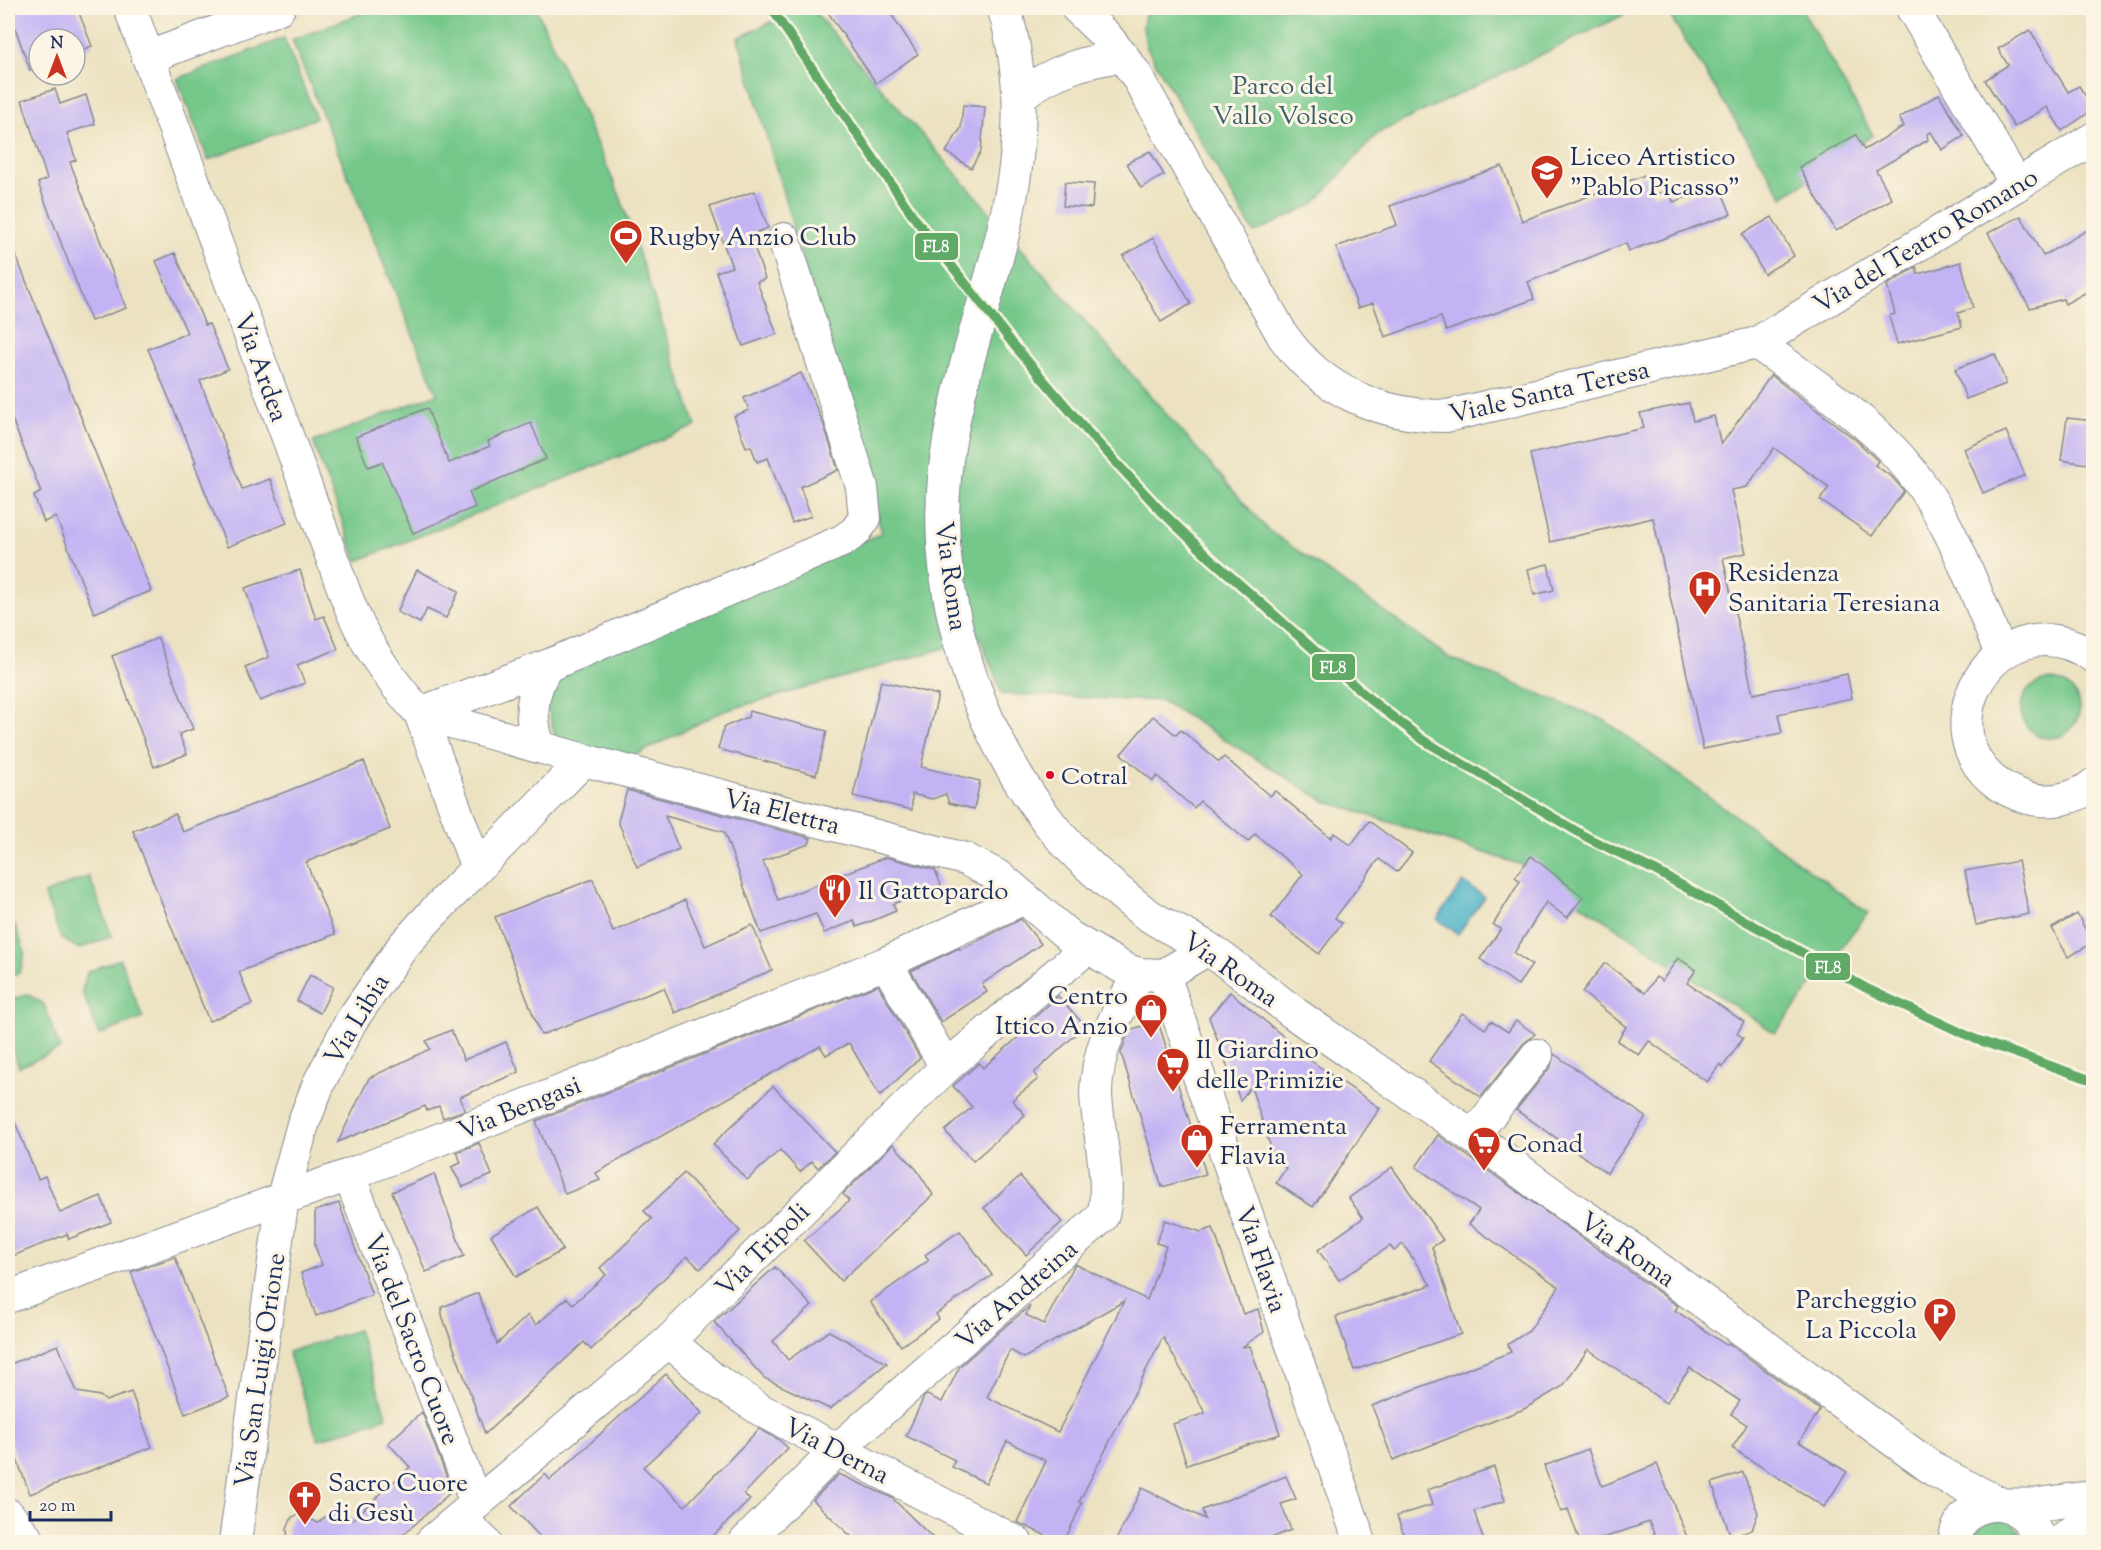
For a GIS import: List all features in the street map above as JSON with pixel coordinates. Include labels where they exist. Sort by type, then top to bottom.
[{"type":"main road","name":"Via Roma","points":[[1004,8],[1015,51],[1021,95],[1018,155],[1003,242],[959,391],[943,486],[946,567],[957,625],[973,681],[993,734],[1019,780],[1064,841],[1142,911],[1208,949],[1335,1042],[1473,1136],[1569,1209],[1605,1230],[1921,1460],[1963,1487],[2019,1511],[2030,1520],[2038,1542]]},
{"type":"main road","name":"Via Roma","points":[[1921,1460],[1954,1538]]},
{"type":"main road","points":[[1954,1538],[1962,1521],[1979,1508],[2094,1497]]},
{"type":"main road","points":[[8,1515],[29,1542]]},
{"type":"main road","points":[[2059,1542],[2094,1516]]},
{"type":"street","name":"Via Ardea","points":[[130,8],[353,614],[378,661],[420,713],[477,868]]},
{"type":"street","points":[[149,57],[279,8]]},
{"type":"street","points":[[1912,8],[2017,185]]},
{"type":"street","name":"Viale Santa Teresa","points":[[1088,11],[1123,56],[1283,336],[1318,375],[1357,399],[1401,413],[1433,416],[1459,415],[1757,343]]},
{"type":"street","points":[[1021,95],[1063,69],[1088,61],[1123,56]]},
{"type":"street","name":"Via del Teatro Romano","points":[[1757,343],[2094,138]]},
{"type":"street","points":[[420,713],[547,666],[842,541],[855,532],[865,518],[862,487],[784,239]]},
{"type":"street","points":[[1757,343],[1878,436],[1919,481],[1940,513],[1957,548],[2001,654]]},
{"type":"street","points":[[2092,790],[2064,799],[2037,800],[2010,792],[1988,776],[1972,753],[1965,725],[1968,698],[1980,673],[2001,654],[2026,642],[2053,640],[2080,647],[2094,657]]},
{"type":"street","points":[[539,747],[531,720],[532,698],[547,666]]},
{"type":"street","name":"Via Elettra","points":[[420,713],[584,760],[950,854],[1000,877],[1087,948],[1151,975]]},
{"type":"street","name":"Via Libia","points":[[283,1197],[310,1104],[351,1021],[408,941],[584,760]]},
{"type":"street","name":"Via Bengasi","points":[[8,1297],[349,1175],[886,963],[1024,898]]},
{"type":"street","name":"Via Tripoli","points":[[431,1542],[669,1341],[946,1067],[1087,948]]},
{"type":"street","points":[[1151,975],[1208,949]]},
{"type":"street","points":[[886,963],[946,1067]]},
{"type":"street","name":"Via Andreina","points":[[745,1542],[837,1450],[1102,1216],[1106,1198],[1098,1121],[1098,1066],[1104,1040],[1151,975]]},
{"type":"street","name":"Via Flavia","points":[[1151,975],[1360,1542]]},
{"type":"street","points":[[1473,1136],[1537,1055]]},
{"type":"street","name":"Via del Sacro Cuore","points":[[349,1175],[468,1511],[485,1542]]},
{"type":"street","name":"Via San Luigi Orione","points":[[235,1542],[283,1197]]},
{"type":"street","name":"Via Derna","points":[[669,1341],[701,1370],[741,1398],[1016,1542]]},
{"type":"green space","points":[[375,8],[536,8],[620,196],[696,426],[357,561],[313,442],[437,394],[292,40]]},
{"type":"green space","points":[[800,8],[811,8],[1267,529],[1450,658],[1604,720],[1868,913],[1775,1033],[1522,865],[1325,801],[1162,701],[1002,694],[980,638],[721,712],[632,757],[556,740],[547,706],[558,671],[882,533],[738,38]]},
{"type":"green space","name":"Parco del Vallo Volsco","points":[[1146,8],[1638,8],[1378,133],[1314,204],[1254,233],[1146,46],[1143,27]]},
{"type":"green space","points":[[1665,8],[1801,8],[1873,135],[1783,197]]},
{"type":"green space","points":[[284,38],[316,118],[208,160],[177,79]]},
{"type":"green space","points":[[2044,680],[2056,680],[2071,688],[2079,703],[2079,715],[2071,730],[2056,738],[2044,738],[2029,730],[2021,715],[2021,703],[2029,688]]},
{"type":"green space","points":[[89,876],[112,936],[79,949],[61,938],[44,894]]},
{"type":"green space","points":[[8,908],[25,952],[20,972],[8,977]]},
{"type":"green space","points":[[120,959],[143,1018],[99,1035],[82,991],[87,972]]},
{"type":"green space","points":[[27,994],[44,1004],[60,1049],[19,1067],[8,1038],[8,1002]]},
{"type":"green space","points":[[358,1330],[387,1417],[318,1440],[288,1352]]},
{"type":"green space","points":[[1985,1519],[2013,1521],[2026,1542],[1967,1542]]},
{"type":"water","points":[[1463,882],[1485,897],[1458,934],[1437,919]]},
{"type":"building","points":[[8,8],[77,8],[84,27],[27,27],[27,62]]},
{"type":"building","points":[[825,8],[887,8],[918,54],[876,83]]},
{"type":"building","points":[[2030,30],[2068,92],[2079,86],[2094,109],[2062,131],[2047,107],[2014,127],[1985,80],[2008,65],[1998,49]]},
{"type":"building","points":[[87,33],[92,46],[87,48]]},
{"type":"building","points":[[55,89],[60,104],[86,95],[95,124],[67,133],[76,160],[70,162],[126,308],[91,321],[38,183],[47,179],[22,100]]},
{"type":"building","points":[[1939,94],[1964,136],[1942,150],[1931,132],[1927,134],[1928,140],[1876,170],[1892,199],[1836,231],[1799,167],[1856,135],[1864,150],[1904,126],[1899,118]]},
{"type":"building","points":[[963,105],[985,107],[981,151],[971,168],[946,152],[961,128]]},
{"type":"building","points":[[1150,151],[1164,175],[1141,188],[1127,163]]},
{"type":"building","points":[[1502,166],[1522,221],[1645,175],[1653,195],[1669,190],[1673,202],[1719,185],[1731,214],[1629,251],[1626,243],[1528,282],[1534,299],[1446,331],[1441,317],[1385,337],[1373,303],[1358,308],[1336,247],[1397,225],[1390,206]]},
{"type":"building","points":[[1065,182],[1094,184],[1092,208],[1063,206]]},
{"type":"building","points":[[755,191],[768,228],[750,235],[765,279],[757,282],[777,334],[743,346],[716,272],[732,267],[710,207]]},
{"type":"building","points":[[2021,216],[2043,256],[2094,226],[2094,288],[2065,304],[2063,299],[2030,308],[1988,233]]},
{"type":"building","points":[[1772,217],[1794,256],[1764,274],[1742,234]]},
{"type":"building","points":[[8,236],[151,591],[94,613],[56,517],[44,522],[34,496],[41,492],[8,409]]},
{"type":"building","points":[[1153,238],[1191,304],[1161,322],[1123,256]]},
{"type":"building","points":[[175,253],[205,325],[209,324],[228,369],[200,381],[242,489],[270,479],[287,523],[227,547],[194,463],[196,462],[148,349],[187,333],[156,261]]},
{"type":"building","points":[[1961,262],[1973,308],[1958,313],[1962,327],[1897,344],[1889,316],[1895,314],[1887,285],[1916,267],[1918,274]]},
{"type":"building","points":[[1995,354],[2006,384],[1966,399],[1955,369]]},
{"type":"building","points":[[801,373],[824,425],[838,470],[800,487],[811,516],[792,523],[768,458],[757,462],[751,446],[746,447],[734,416],[749,410],[744,398]]},
{"type":"building","points":[[1771,375],[1856,440],[1878,461],[1875,465],[1892,477],[1904,491],[1872,536],[1820,500],[1829,487],[1774,448],[1747,487],[1731,490],[1746,553],[1723,558],[1753,694],[1847,674],[1852,698],[1778,714],[1782,733],[1703,749],[1653,518],[1550,542],[1530,454],[1644,428],[1640,413],[1689,403],[1693,421],[1714,416],[1721,445]]},
{"type":"building","points":[[427,408],[449,463],[490,446],[488,441],[531,423],[546,459],[469,492],[475,507],[413,533],[382,462],[368,467],[356,437]]},
{"type":"building","points":[[2067,418],[2094,421],[2094,465],[2061,460]]},
{"type":"building","points":[[2006,431],[2025,475],[1983,493],[1964,449]]},
{"type":"building","points":[[1548,564],[1554,590],[1534,595],[1528,569]]},
{"type":"building","points":[[300,570],[316,619],[324,616],[338,649],[297,665],[305,683],[260,701],[245,667],[269,657],[245,588]]},
{"type":"building","points":[[417,570],[459,591],[446,618],[427,609],[420,623],[397,612]]},
{"type":"building","points":[[158,638],[193,729],[179,734],[187,754],[154,767],[112,656]]},
{"type":"building","points":[[881,681],[938,695],[921,767],[980,781],[974,809],[949,803],[946,794],[932,799],[912,794],[912,810],[853,796]]},
{"type":"building","points":[[749,711],[827,731],[816,775],[718,749],[724,727],[748,717]]},
{"type":"building","points":[[1153,716],[1176,735],[1181,730],[1219,762],[1224,757],[1270,796],[1275,791],[1331,838],[1334,833],[1351,845],[1369,821],[1412,853],[1397,872],[1379,859],[1335,918],[1342,923],[1319,954],[1271,917],[1303,874],[1255,834],[1248,842],[1200,801],[1194,808],[1157,776],[1153,781],[1121,754]]},
{"type":"building","points":[[364,761],[390,829],[306,862],[335,934],[239,972],[252,1004],[209,1021],[133,831],[175,814],[183,832]]},
{"type":"building","points":[[627,790],[811,838],[809,844],[763,861],[778,900],[886,857],[935,870],[941,885],[893,904],[896,911],[857,927],[854,921],[824,933],[816,914],[761,933],[724,832],[665,816],[679,849],[637,867],[618,821]]},
{"type":"building","points":[[1531,856],[1583,897],[1567,918],[1546,902],[1514,953],[1532,965],[1518,985],[1480,959],[1501,929],[1493,925],[1520,881],[1515,877]]},
{"type":"building","points":[[2018,861],[2029,914],[1976,925],[1965,871]]},
{"type":"building","points":[[593,879],[613,932],[685,900],[705,946],[752,925],[772,970],[675,1013],[664,988],[541,1035],[495,917]]},
{"type":"building","points":[[2077,914],[2093,943],[2068,957],[2052,928]]},
{"type":"building","points":[[1021,919],[1041,944],[982,984],[987,992],[941,1022],[911,971],[959,948],[960,950]]},
{"type":"building","points":[[1678,958],[1696,970],[1687,983],[1744,1022],[1737,1033],[1743,1038],[1723,1067],[1720,1064],[1707,1082],[1649,1041],[1639,1055],[1617,1041],[1626,1027],[1582,992],[1605,963],[1645,993],[1656,977],[1662,981]]},
{"type":"building","points":[[310,975],[333,987],[320,1013],[297,1001]]},
{"type":"building","points":[[878,985],[920,1058],[880,1096],[849,1043],[826,1055],[820,1046],[596,1173],[600,1180],[565,1194],[536,1121]]},
{"type":"building","points":[[1230,992],[1289,1041],[1286,1044],[1380,1108],[1313,1207],[1276,1183],[1286,1168],[1275,1160],[1251,1087],[1240,1100],[1209,1017]]},
{"type":"building","points":[[1058,996],[1085,1026],[1034,1073],[1038,1079],[1012,1100],[1025,1115],[973,1161],[945,1131],[972,1107],[953,1086],[979,1063],[983,1068],[1023,1033],[1021,1030]]},
{"type":"building","points":[[1462,1013],[1485,1029],[1491,1021],[1508,1032],[1516,1021],[1535,1034],[1523,1044],[1481,1097],[1429,1061]]},
{"type":"building","points":[[1158,1021],[1206,1174],[1162,1187],[1121,1053],[1129,1030]]},
{"type":"building","points":[[451,1030],[464,1060],[506,1042],[519,1072],[460,1097],[465,1110],[443,1118],[439,1106],[427,1111],[425,1106],[338,1142],[369,1078],[430,1049],[426,1041]]},
{"type":"building","points":[[1554,1054],[1646,1117],[1607,1173],[1516,1110],[1551,1066]]},
{"type":"building","points":[[773,1086],[835,1152],[818,1168],[812,1161],[800,1172],[780,1150],[747,1180],[713,1144]]},
{"type":"building","points":[[8,1105],[38,1179],[45,1176],[60,1213],[101,1196],[111,1222],[69,1239],[67,1234],[8,1258]]},
{"type":"building","points":[[1438,1135],[1678,1306],[1675,1310],[1726,1345],[1728,1343],[1820,1410],[1799,1442],[1847,1472],[1824,1507],[1732,1448],[1747,1425],[1731,1414],[1740,1401],[1690,1368],[1666,1403],[1588,1349],[1563,1386],[1524,1409],[1393,1460],[1372,1406],[1511,1352],[1508,1344],[1529,1331],[1559,1287],[1469,1224],[1479,1210],[1416,1167]]},
{"type":"building","points":[[479,1143],[492,1175],[463,1187],[451,1167],[461,1163],[457,1152]]},
{"type":"building","points":[[893,1144],[917,1170],[933,1195],[841,1281],[804,1241],[849,1201],[843,1194]]},
{"type":"building","points":[[1392,1167],[1443,1240],[1432,1247],[1461,1334],[1354,1370],[1336,1317],[1431,1285],[1403,1244],[1394,1251],[1390,1246],[1339,1280],[1318,1250],[1363,1218],[1349,1198]]},
{"type":"building","points":[[684,1173],[740,1231],[700,1269],[687,1256],[591,1350],[584,1342],[485,1434],[442,1315],[442,1307],[478,1293],[497,1344],[528,1315],[536,1325],[567,1298],[573,1304],[606,1275],[600,1268],[652,1219],[644,1211]]},
{"type":"building","points":[[434,1174],[464,1256],[426,1272],[392,1192]]},
{"type":"building","points":[[1020,1176],[1062,1222],[1026,1255],[984,1208]]},
{"type":"building","points":[[339,1203],[372,1295],[316,1316],[301,1273],[322,1265],[315,1246],[315,1211]]},
{"type":"building","points":[[538,1207],[563,1250],[516,1277],[491,1235]]},
{"type":"building","points":[[1165,1220],[1201,1232],[1213,1228],[1243,1314],[1258,1309],[1264,1332],[1242,1347],[1250,1346],[1280,1434],[1187,1465],[1173,1424],[1205,1413],[1163,1337],[1079,1502],[1082,1503],[1064,1542],[1059,1542],[1017,1522],[1046,1461],[1007,1441],[986,1483],[952,1467],[955,1460],[906,1436],[924,1397],[927,1395],[942,1402],[960,1366],[1030,1306],[1026,1315],[1044,1324],[1075,1264],[1147,1300],[1166,1246],[1156,1243]],"holes":[[[1124,1301],[1058,1432],[987,1397],[1010,1350],[1024,1358]]]},
{"type":"building","points":[[960,1231],[992,1275],[936,1314],[939,1319],[901,1346],[870,1302],[929,1260],[925,1255]]},
{"type":"building","points":[[175,1257],[229,1397],[185,1414],[131,1272]]},
{"type":"building","points":[[775,1267],[812,1306],[773,1341],[788,1360],[829,1331],[887,1363],[830,1409],[764,1378],[714,1322]]},
{"type":"building","points":[[58,1345],[77,1392],[100,1396],[106,1401],[131,1392],[152,1447],[30,1494],[8,1436],[8,1365]]},
{"type":"building","points":[[666,1374],[702,1413],[643,1467],[685,1506],[759,1429],[778,1439],[788,1448],[744,1494],[750,1500],[707,1542],[545,1542],[511,1506],[545,1474],[550,1480]]},
{"type":"building","points":[[422,1412],[452,1491],[395,1542],[288,1542],[287,1529],[292,1517],[301,1514],[318,1523],[338,1505],[352,1520],[410,1467],[388,1443]]},
{"type":"building","points":[[1588,1449],[1602,1486],[1657,1464],[1689,1542],[1658,1542],[1649,1522],[1592,1542],[1580,1542],[1568,1509],[1561,1512],[1544,1466]]},
{"type":"building","points":[[1494,1467],[1505,1501],[1474,1511],[1484,1542],[1406,1542],[1397,1516],[1432,1505],[1427,1490]]},
{"type":"building","points":[[1743,1472],[1758,1513],[1752,1530],[1731,1537],[1712,1483]]},
{"type":"building","points":[[839,1474],[892,1498],[937,1542],[857,1542],[813,1500]]},
{"type":"building","points":[[1286,1476],[1296,1499],[1281,1504],[1291,1530],[1261,1542],[1115,1542],[1142,1488],[1205,1519],[1202,1510]]},
{"type":"transit line","name":"FL8","points":[[771,8],[916,220],[1013,344],[1087,431],[1161,511],[1210,558],[1371,700],[1423,740],[1588,838],[1656,871],[1866,988],[1975,1039],[2094,1081]]},
{"type":"place","name":"Liceo Artistico \"Pablo Picasso\"","points":[[1547,200]]},
{"type":"place","name":"Rugby Anzio Club","points":[[626,265]]},
{"type":"place","name":"Residenza Sanitaria Teresiana","points":[[1705,616]]},
{"type":"place","name":"Cotral","points":[[1050,775]]},
{"type":"place","name":"Il Gattopardo","points":[[835,919]]},
{"type":"place","name":"Centro Ittico Anzio","points":[[1151,1039]]},
{"type":"place","name":"Il Giardino delle Primizie","points":[[1173,1093]]},
{"type":"place","name":"Ferramenta Flavia","points":[[1197,1169]]},
{"type":"place","name":"Conad","points":[[1484,1172]]},
{"type":"place","name":"Parcheggio La Piccola","points":[[1940,1343]]},
{"type":"place","name":"Sacro Cuore di Gesù","points":[[305,1526]]}]
